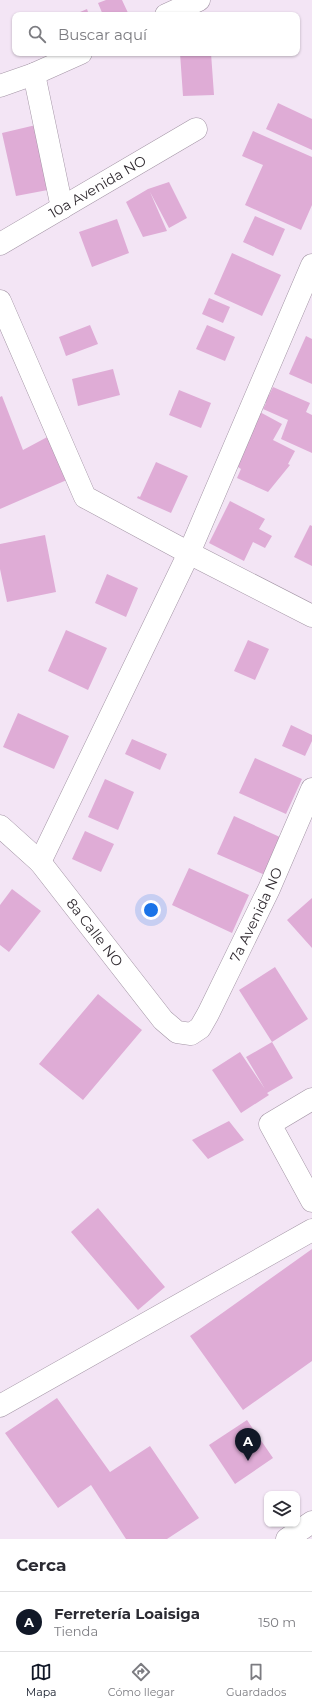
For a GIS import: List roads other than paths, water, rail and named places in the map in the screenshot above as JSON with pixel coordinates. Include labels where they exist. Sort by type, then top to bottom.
[{"type":"street","points":[[173,12],[199,0]]},
{"type":"street","points":[[0,86],[34,74],[74,56]]},
{"type":"street","points":[[34,74],[62,208]]},
{"type":"street","name":"10a Avenida NO","points":[[0,244],[196,129]]},
{"type":"street","points":[[40,862],[189,553],[312,264]]},
{"type":"street","points":[[0,301],[85,497],[189,553],[312,616]]},
{"type":"street","name":"7a Avenida NO","points":[[191,1034],[200,1028],[208,1014],[269,889],[312,789]]},
{"type":"street","name":"8a Calle NO","points":[[0,826],[40,862],[163,1020],[176,1032],[191,1034]]},
{"type":"street","points":[[312,1099],[270,1124],[312,1201]]},
{"type":"street","points":[[0,1406],[312,1230]]},
{"type":"street","points":[[287,1539],[312,1522]]},
{"type":"place","name":"Ferretería Loaisiga","points":[[248,1461]]}]
